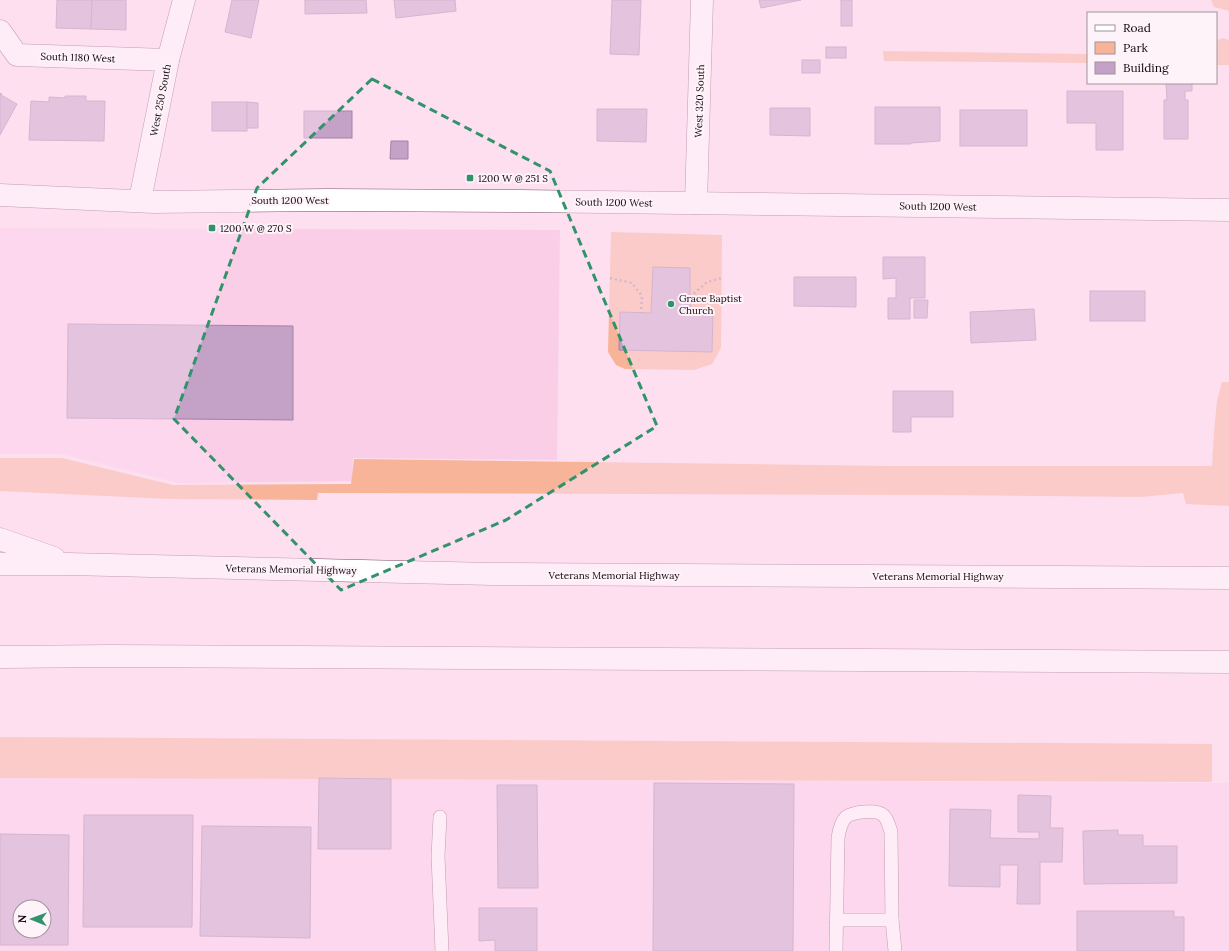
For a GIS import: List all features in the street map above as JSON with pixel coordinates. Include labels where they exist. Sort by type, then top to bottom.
[{"type":"main road","name":"West 250 South","points":[[140,200],[168,60],[184,0]]},
{"type":"main road","name":"West 320 South","points":[[696,203],[702,0]]},
{"type":"main road","name":"South 1180 West","points":[[0,32],[17,55],[168,60]]},
{"type":"main road","name":"South 1200 West","points":[[0,195],[140,200],[154,202],[393,200],[1229,210]]},
{"type":"main road","points":[[0,539],[68,564]]},
{"type":"main road","name":"Veterans Memorial Highway","points":[[0,564],[68,564],[492,574],[1229,578]]},
{"type":"main road","points":[[0,657],[110,656],[1229,662]]},
{"type":"main road","points":[[0,670],[110,656]]},
{"type":"lane","points":[[836,951],[838,838],[840,828],[846,818],[856,813],[877,811],[888,821],[891,832],[892,920],[895,951]]},
{"type":"lane","points":[[440,817],[438,856],[442,951]]},
{"type":"lane","points":[[836,920],[892,920]]},
{"type":"path","points":[[610,278],[632,283],[642,296],[642,313]]},
{"type":"path","points":[[690,312],[690,297],[707,282],[722,278]]},
{"type":"highlighted area","points":[[372,79],[550,171],[657,426],[506,520],[341,590],[174,419],[257,188]]},
{"type":"shaded area","points":[[0,228],[560,230],[557,460],[353,458],[352,481],[178,483],[62,454],[0,454]]},
{"type":"shaded area","points":[[0,778],[1229,783],[1229,951],[0,951]]},
{"type":"green space","points":[[1211,0],[1229,0],[1229,11],[1214,7]]},
{"type":"green space","points":[[1223,38],[1229,40],[1229,65],[1217,65],[1217,41]]},
{"type":"green space","points":[[883,51],[1087,54],[1087,63],[884,61]]},
{"type":"green space","points":[[611,232],[722,235],[721,348],[712,364],[694,370],[625,369],[616,365],[608,352]]},
{"type":"green space","points":[[1222,382],[1229,382],[1229,506],[1186,504],[1183,493],[1141,497],[318,493],[317,500],[170,499],[0,491],[0,458],[62,458],[173,485],[351,484],[354,459],[888,466],[1212,466],[1217,401]]},
{"type":"green space","points":[[0,737],[1212,744],[1212,782],[0,778]]},
{"type":"building","points":[[57,0],[92,0],[91,29],[56,28]]},
{"type":"building","points":[[92,0],[126,0],[126,30],[91,29]]},
{"type":"building","points":[[232,0],[259,0],[251,38],[225,32]]},
{"type":"building","points":[[305,0],[366,0],[367,13],[305,14]]},
{"type":"building","points":[[394,0],[455,0],[456,11],[396,18]]},
{"type":"building","points":[[612,0],[641,0],[639,55],[610,54]]},
{"type":"building","points":[[759,0],[801,0],[761,8]]},
{"type":"building","points":[[841,0],[852,0],[852,26],[841,26]]},
{"type":"building","points":[[826,47],[846,47],[846,58],[826,58]]},
{"type":"building","points":[[802,60],[820,60],[820,73],[802,73]]},
{"type":"building","points":[[1166,84],[1192,84],[1192,91],[1185,91],[1185,100],[1188,100],[1188,139],[1164,139],[1164,100],[1167,100]]},
{"type":"building","points":[[1067,91],[1123,91],[1123,150],[1096,150],[1096,123],[1067,123]]},
{"type":"building","points":[[0,93],[17,104],[0,135]]},
{"type":"building","points":[[65,96],[86,96],[86,101],[105,101],[104,141],[29,140],[31,101],[49,102],[49,97],[65,98]]},
{"type":"building","points":[[212,102],[247,102],[247,131],[212,131]]},
{"type":"building","points":[[247,102],[258,103],[258,128],[247,128]]},
{"type":"building","points":[[875,107],[940,107],[940,141],[911,144],[875,144]]},
{"type":"building","points":[[770,108],[810,108],[810,136],[770,135]]},
{"type":"building","points":[[597,109],[647,109],[646,142],[597,141]]},
{"type":"building","points":[[960,110],[1027,110],[1027,146],[960,146]]},
{"type":"building","points":[[304,111],[352,111],[352,138],[304,138]]},
{"type":"building","points":[[391,141],[408,141],[408,159],[390,159]]},
{"type":"building","points":[[883,257],[925,257],[925,298],[910,298],[910,319],[888,319],[888,298],[896,298],[896,278],[883,279]]},
{"type":"building","name":"Grace Baptist Church","points":[[653,267],[690,268],[690,312],[713,312],[712,352],[619,350],[620,312],[651,313]]},
{"type":"building","points":[[794,277],[856,277],[856,307],[794,306]]},
{"type":"building","points":[[1090,291],[1145,291],[1145,321],[1090,321]]},
{"type":"building","points":[[914,300],[928,300],[927,318],[914,318]]},
{"type":"building","points":[[1034,309],[1036,340],[971,343],[970,312]]},
{"type":"building","points":[[68,324],[293,326],[293,420],[67,418]]},
{"type":"building","points":[[893,391],[953,391],[953,417],[911,417],[911,432],[893,432]]},
{"type":"building","points":[[319,778],[391,779],[391,849],[318,849]]},
{"type":"building","points":[[654,783],[794,784],[793,951],[653,951]]},
{"type":"building","points":[[497,785],[537,785],[538,888],[498,888]]},
{"type":"building","points":[[1018,795],[1051,796],[1050,828],[1063,828],[1062,862],[1040,862],[1040,904],[1017,904],[1018,865],[1000,865],[1000,887],[949,886],[950,809],[991,810],[990,838],[1039,839],[1039,832],[1018,832]]},
{"type":"building","points":[[84,815],[193,815],[192,927],[83,927]]},
{"type":"building","points":[[202,826],[311,827],[310,938],[200,936]]},
{"type":"building","points":[[1118,830],[1118,835],[1143,835],[1143,846],[1177,846],[1177,883],[1084,884],[1083,831]]},
{"type":"building","points":[[0,834],[69,835],[68,945],[0,945]]},
{"type":"building","points":[[479,908],[537,908],[537,951],[495,951],[495,940],[479,941]]},
{"type":"building","points":[[1077,911],[1174,911],[1174,917],[1184,917],[1184,951],[1077,951]]},
{"type":"place","name":"1200 W @ 251 S","points":[[470,178]]},
{"type":"place","name":"1200 W @ 270 S","points":[[212,228]]},
{"type":"place","name":"Grace Baptist Church","points":[[671,304]]}]
